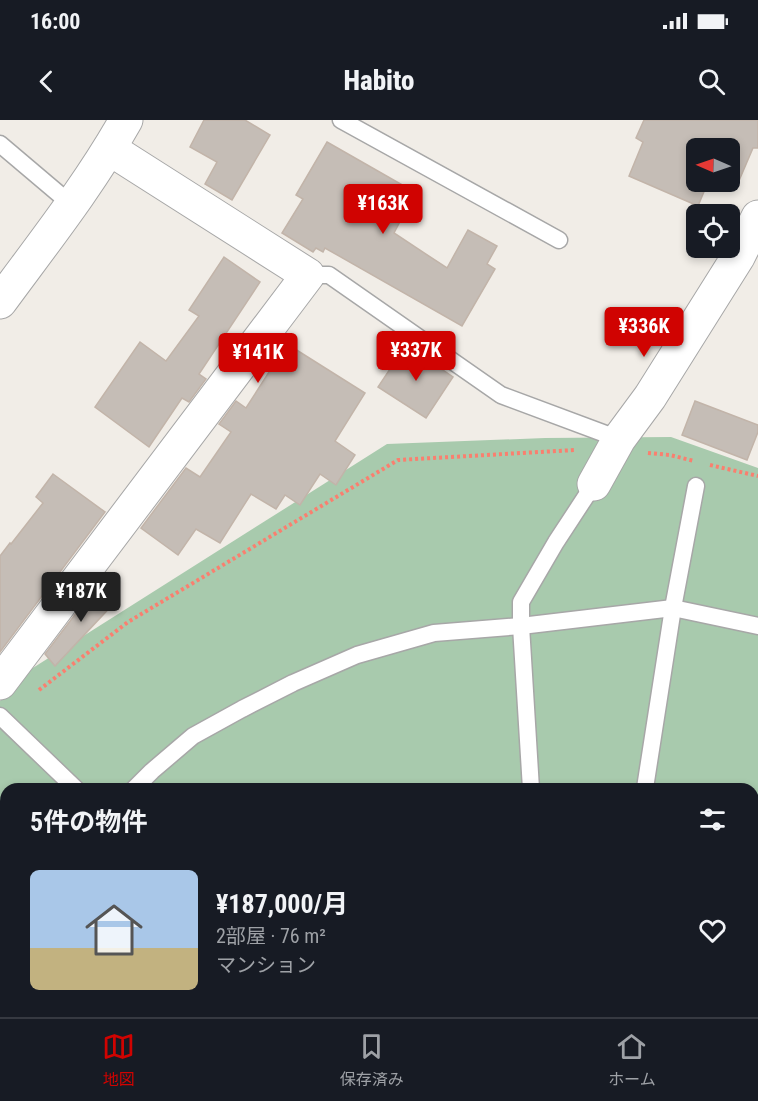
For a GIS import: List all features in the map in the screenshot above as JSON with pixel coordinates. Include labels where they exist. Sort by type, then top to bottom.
[{"type":"street","points":[[0,302],[72,205],[110,149],[126,120]]},
{"type":"street","points":[[0,683],[308,275],[110,149]]},
{"type":"street","points":[[594,484],[617,444],[748,261],[758,217]]},
{"type":"lane","points":[[341,120],[559,240]]},
{"type":"lane","points":[[0,144],[72,205]]},
{"type":"lane","points":[[308,275],[329,275],[501,395],[617,444]]},
{"type":"lane","points":[[531,783],[521,602],[594,484]]},
{"type":"lane","points":[[646,783],[673,608],[696,486]]},
{"type":"lane","points":[[140,783],[193,736],[293,683],[357,656],[434,633],[521,626],[673,608],[758,626]]},
{"type":"lane","points":[[1,717],[70,783]]},
{"type":"path","points":[[1,717],[129,622],[398,460],[617,444],[758,476]]},
{"type":"green space","points":[[671,437],[758,468],[758,783],[0,783],[0,701],[17,678],[387,444],[545,438]]},
{"type":"building","points":[[204,120],[245,120],[270,135],[232,200],[205,184],[217,162],[190,147]]},
{"type":"building","points":[[644,120],[758,120],[758,148],[753,148],[740,178],[740,138],[686,138],[686,192],[704,192],[699,204],[693,204],[629,176],[643,142],[636,138]]},
{"type":"building","points":[[327,142],[406,187],[396,205],[406,210],[394,233],[447,268],[468,230],[497,246],[487,264],[495,269],[462,326],[325,248],[323,252],[316,248],[313,252],[282,233],[303,199],[296,195]]},
{"type":"building","points":[[224,257],[260,282],[199,374],[206,379],[189,402],[182,398],[149,447],[95,407],[140,342],[166,361],[199,316],[189,310]]},
{"type":"building","points":[[287,344],[365,393],[335,441],[355,455],[336,485],[320,474],[300,505],[285,495],[276,509],[251,494],[220,543],[196,529],[178,555],[141,528],[186,468],[200,477],[231,432],[219,424],[236,401],[246,408]]},
{"type":"building","points":[[406,345],[453,377],[426,418],[378,387]]},
{"type":"building","points":[[695,401],[758,425],[758,432],[747,460],[682,435]]},
{"type":"building","points":[[53,474],[105,512],[0,652],[0,556],[43,503],[36,497]]},
{"type":"building","points":[[99,583],[117,600],[55,666],[45,654]]}]
